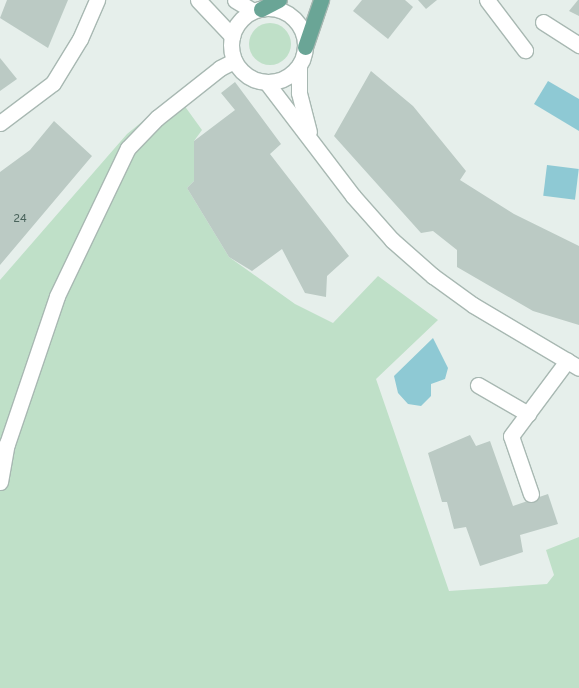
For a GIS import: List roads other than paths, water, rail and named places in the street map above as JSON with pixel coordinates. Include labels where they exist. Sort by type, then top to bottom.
[{"type":"main road","points":[[257,10],[279,0]]},
{"type":"main road","points":[[305,47],[321,0]]},
{"type":"street","points":[[0,123],[53,83],[80,40],[97,0]]},
{"type":"street","points":[[198,0],[232,36]]},
{"type":"street","points":[[235,0],[257,10],[283,11],[292,17],[302,31],[305,47],[299,66],[299,93],[304,120],[314,145]]},
{"type":"street","points":[[487,0],[525,50]]},
{"type":"street","points":[[257,10],[240,21],[232,36],[234,61],[247,76],[267,83],[314,145],[392,240],[433,276],[473,305],[573,364],[528,414],[512,436],[530,494]]},
{"type":"street","points":[[543,22],[579,45]]},
{"type":"street","points":[[0,482],[16,418],[57,296],[128,148],[157,118],[220,68],[234,61]]},
{"type":"street","points":[[267,83],[285,78],[299,66]]},
{"type":"street","points":[[478,385],[528,414]]},
{"type":"water","points":[[548,81],[579,99],[579,131],[534,104]]},
{"type":"water","points":[[547,165],[579,169],[575,200],[543,196]]},
{"type":"water","points":[[433,338],[448,368],[445,379],[431,384],[431,396],[421,406],[408,404],[398,393],[394,376]]}]
